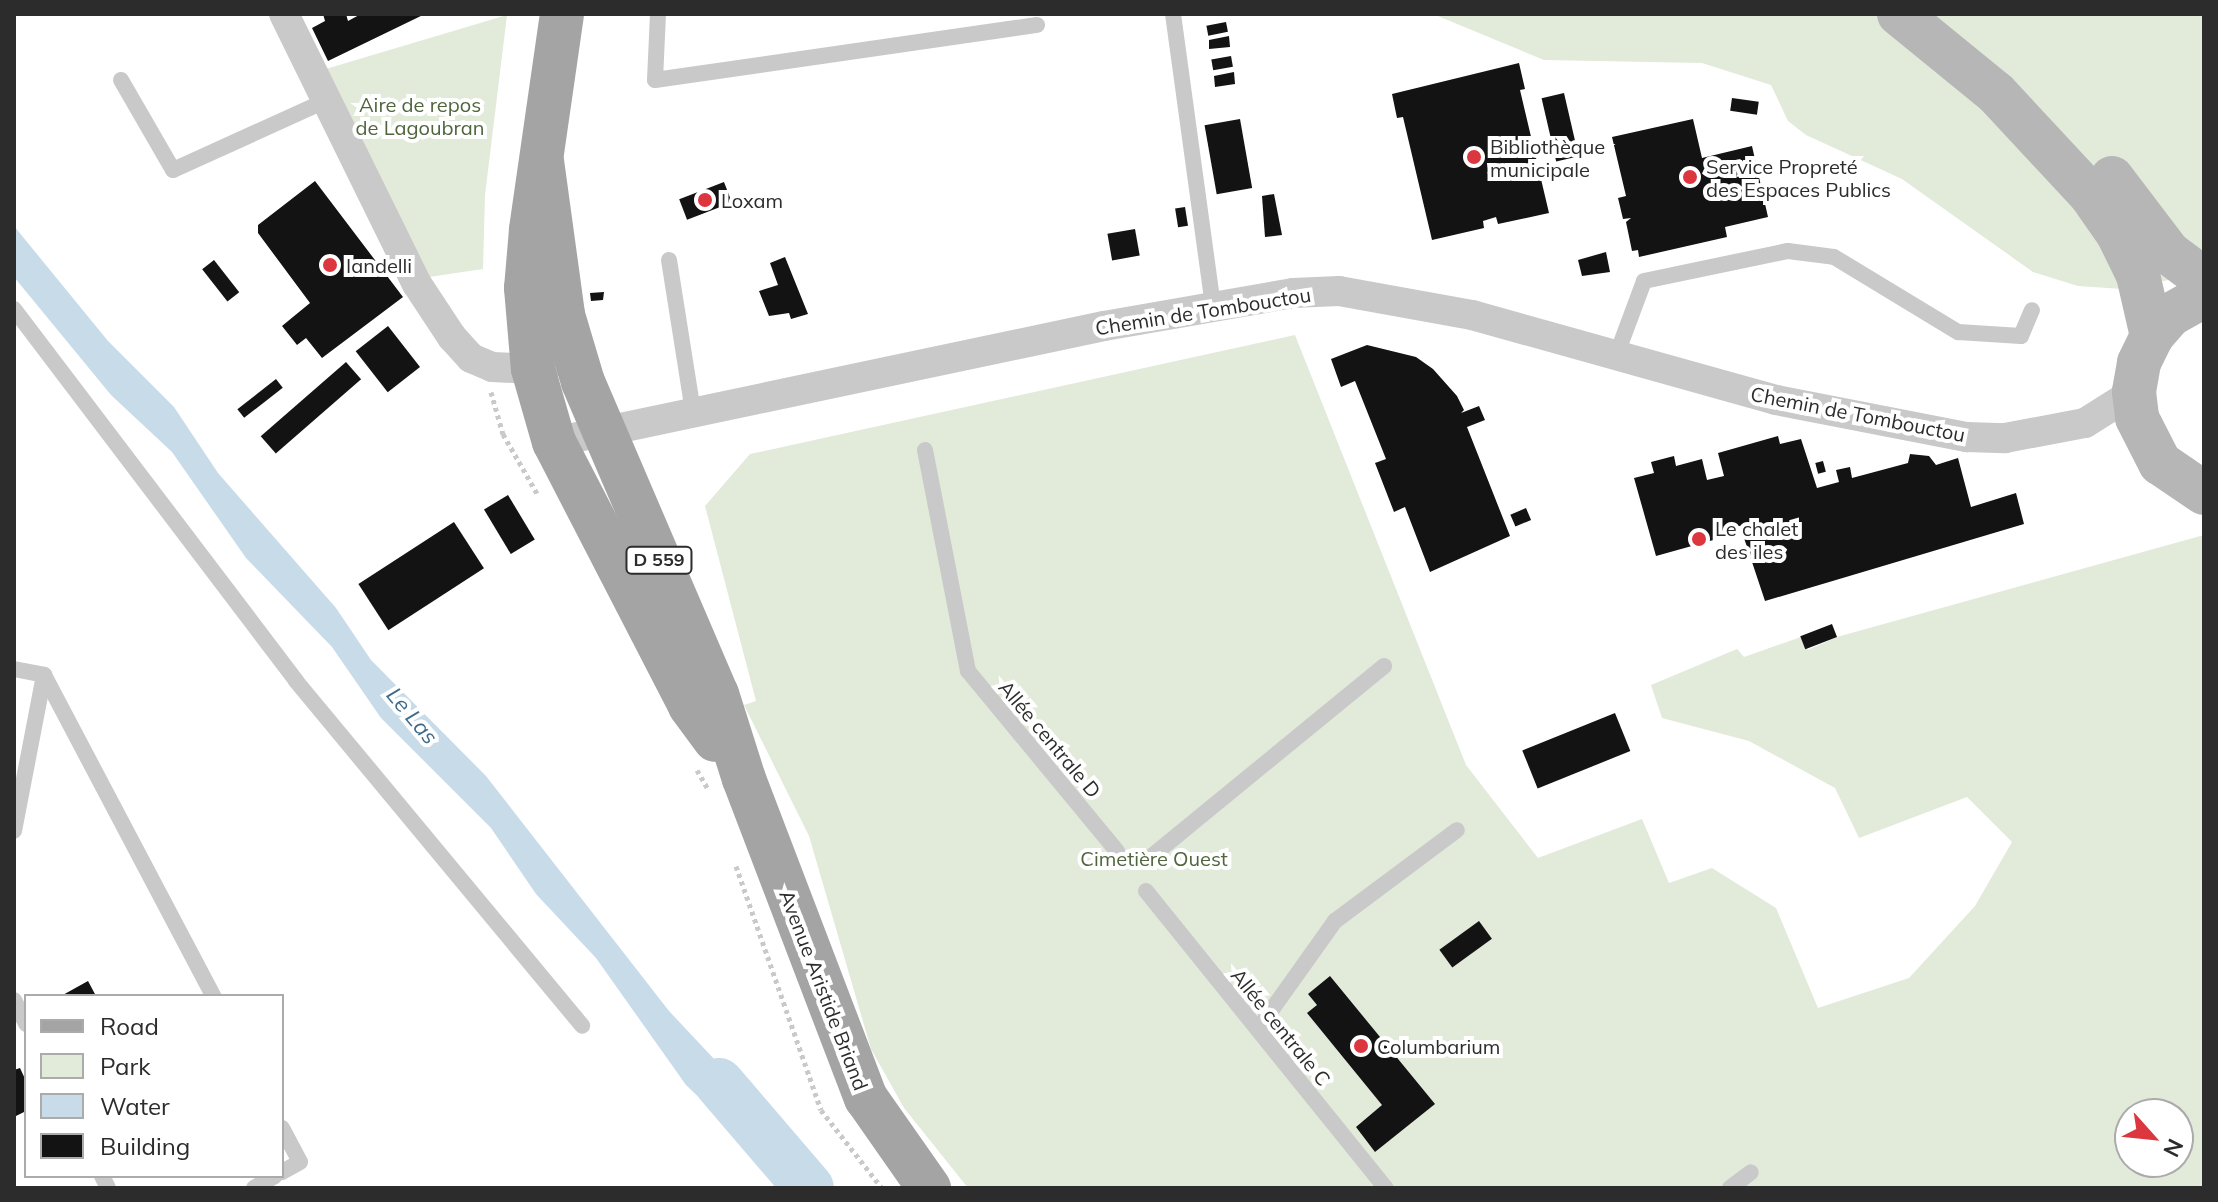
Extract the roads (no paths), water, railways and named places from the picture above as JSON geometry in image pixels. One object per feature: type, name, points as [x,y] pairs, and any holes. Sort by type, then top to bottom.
[{"type":"main road","name":"D 559","points":[[533,369],[526,288],[549,77],[562,14]]},
{"type":"main road","points":[[1899,14],[1996,93],[2090,194],[2118,234],[2138,275],[2152,336]]},
{"type":"main road","points":[[1948,14],[2085,141],[2169,253],[2204,279]]},
{"type":"main road","name":"D 559","points":[[542,161],[570,342]]},
{"type":"main road","points":[[2204,296],[2171,314],[2152,336],[2139,363],[2134,392],[2146,443],[2178,479],[2204,493]]},
{"type":"main road","name":"Avenue Aristide Briand","points":[[570,342],[603,430],[717,694],[744,779],[866,1098],[929,1188]]},
{"type":"main road","name":"Avenue Aristide Briand","points":[[533,369],[554,442],[690,706],[744,779]]},
{"type":"street","points":[[284,14],[417,284],[452,337],[471,358],[492,367],[533,369],[548,364],[570,342]]},
{"type":"street","name":"Chemin de Tombouctou","points":[[554,442],[1213,307],[1339,291],[1472,315],[1615,359],[1776,400],[1967,437],[2005,438],[2085,423],[2134,392]]},
{"type":"street","name":"Chemin de Tombouctou","points":[[2085,423],[2146,443]]},
{"type":"lane","points":[[658,14],[655,80],[1037,25]]},
{"type":"lane","points":[[1173,14],[1213,307]]},
{"type":"lane","points":[[121,80],[173,170],[325,101]]},
{"type":"lane","points":[[1615,359],[1644,281],[1788,251],[1834,257],[1958,332],[2021,336],[2032,310]]},
{"type":"lane","points":[[669,260],[693,412]]},
{"type":"lane","points":[[14,309],[296,681],[582,1026]]},
{"type":"lane","name":"Allée centrale D","points":[[925,450],[968,671],[1117,851]]},
{"type":"lane","points":[[1152,856],[1384,666]]},
{"type":"lane","points":[[14,669],[44,675]]},
{"type":"lane","points":[[14,831],[44,675]]},
{"type":"lane","points":[[44,675],[212,994]]},
{"type":"lane","points":[[1258,1029],[1335,921],[1457,830]]},
{"type":"lane","name":"Allée centrale C","points":[[1146,891],[1386,1188]]},
{"type":"lane","points":[[14,1000],[24,1020]]},
{"type":"lane","points":[[284,1132],[300,1162],[284,1171]]},
{"type":"lane","points":[[1730,1188],[1751,1172]]},
{"type":"lane","points":[[254,1188],[272,1178]]},
{"type":"water","points":[[14,226],[108,341],[174,407],[218,473],[336,608],[371,660],[486,776],[669,1011],[775,1124],[751,1147],[686,1085],[596,958],[536,894],[491,828],[381,718],[332,647],[246,558],[172,452],[111,395],[14,277]]},
{"type":"water","points":[[795,1143],[833,1188],[797,1188],[774,1162]]},
{"type":"waterway","name":"Le Las","points":[[719,1083],[809,1188]]},
{"type":"place","name":"Bibliothèque municipale","points":[[1474,157]]},
{"type":"place","name":"Service Propreté des Espaces Publics","points":[[1690,177]]},
{"type":"place","name":"Loxam","points":[[705,200]]},
{"type":"place","name":"Iandelli","points":[[330,265]]},
{"type":"place","name":"Le chalet des iles","points":[[1699,539]]},
{"type":"place","name":"Columbarium","points":[[1361,1046]]},
{"type":"park label","name":"Aire de repos de Lagoubran","points":[[420,116]]},
{"type":"park label","name":"Cimetière Ouest","points":[[1154,858]]}]
